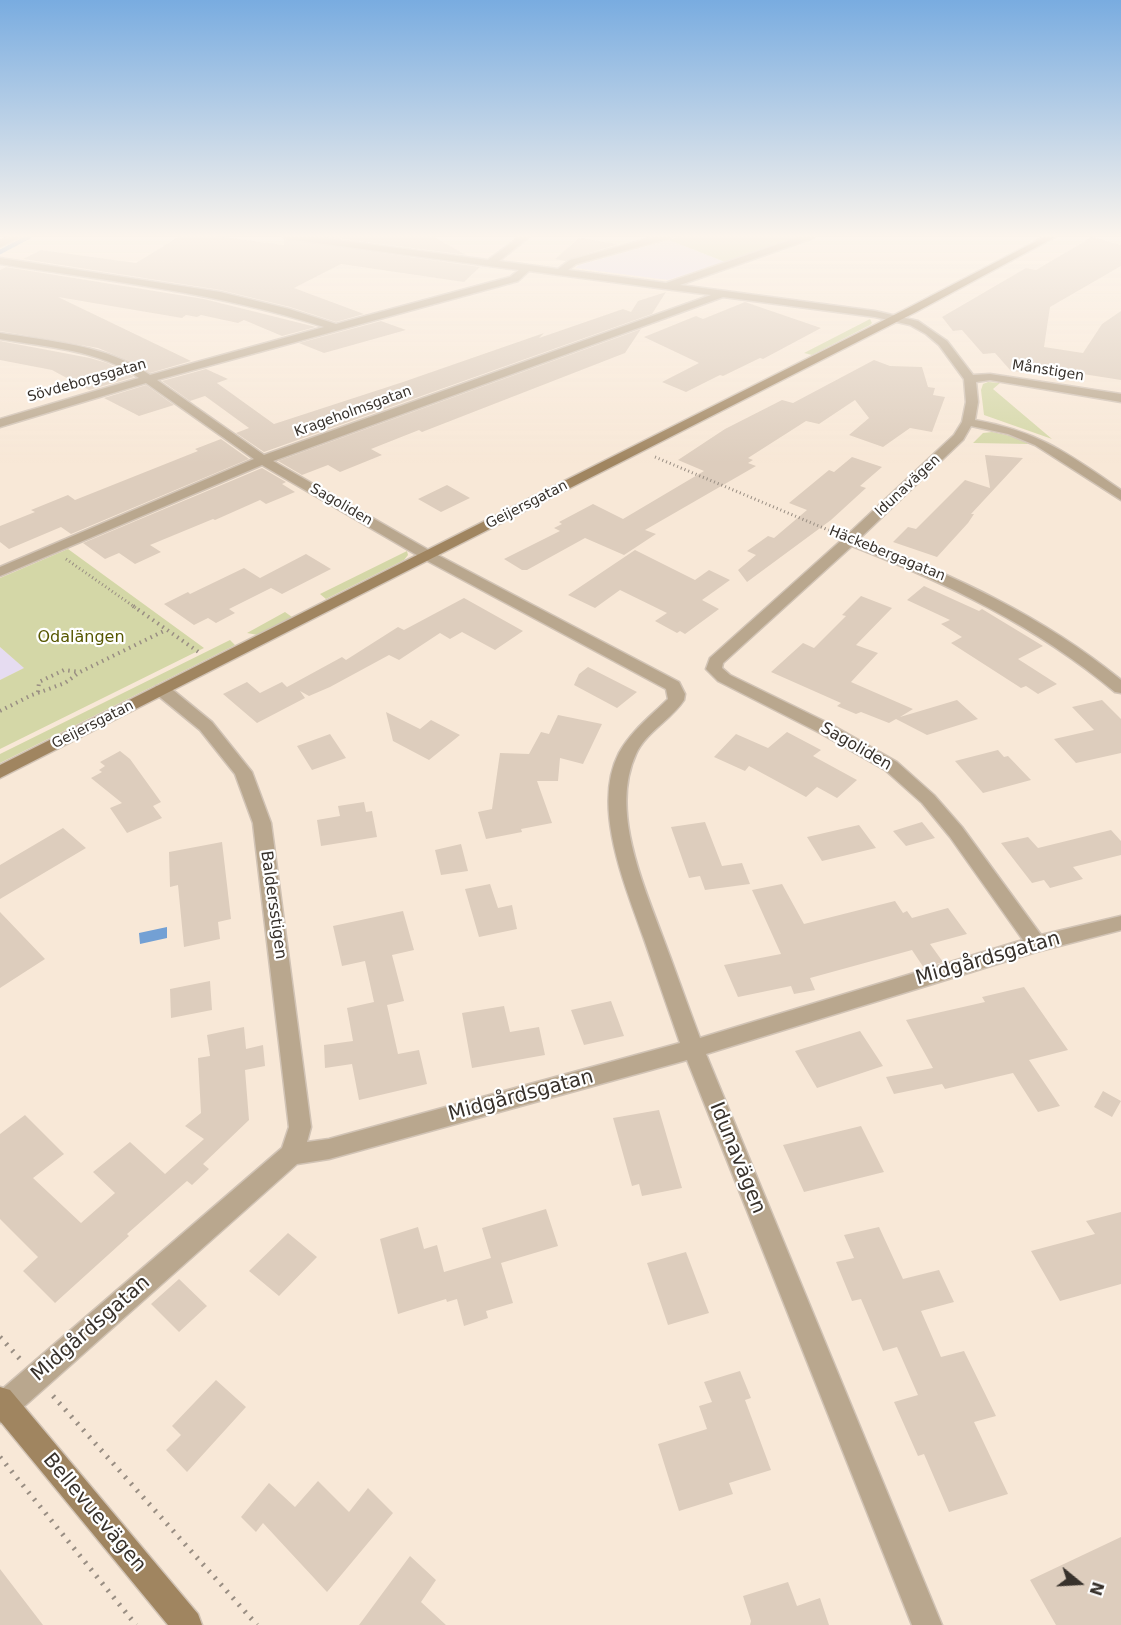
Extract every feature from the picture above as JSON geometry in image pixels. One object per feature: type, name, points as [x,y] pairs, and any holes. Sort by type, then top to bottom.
[{"type":"street","points":[[288,312],[334,327]]},
{"type":"street","name":"Sövdeborgsgatan","points":[[0,423],[42,408],[391,312]]},
{"type":"street","name":"Krageholmsgatan","points":[[0,572],[263,460],[676,312]]},
{"type":"street","points":[[858,312],[914,323],[943,343],[970,380],[972,402],[968,422],[1002,428],[1028,437],[1050,448],[1121,496]]},
{"type":"street","name":"Geijersgatan","points":[[0,772],[907,312]]},
{"type":"street","name":"Sagoliden","points":[[0,336],[59,346],[104,357],[150,378],[263,460],[427,555],[673,686],[677,694]]},
{"type":"street","name":"Månstigen","points":[[970,380],[990,377],[1121,398]]},
{"type":"street","name":"Idunavägen","points":[[714,669],[716,661],[939,457],[959,437],[968,422]]},
{"type":"street","name":"Häckebergagatan","points":[[850,540],[982,595],[1097,666],[1121,688]]},
{"type":"street","name":"Sagoliden","points":[[714,669],[724,678],[826,729],[891,766],[928,799],[956,832],[1036,944]]},
{"type":"street","name":"Baldersstigen","points":[[162,690],[206,726],[243,772],[262,823],[300,1127],[291,1154]]},
{"type":"street","name":"Idunavägen","points":[[677,694],[676,700],[633,744],[625,764],[618,807],[625,859],[693,1049],[927,1625]]},
{"type":"street","name":"Midgårdsgatan","points":[[1,1405],[291,1154],[329,1149],[693,1049],[1036,944],[1121,923]]},
{"type":"street","name":"Bellevuevägen","points":[[1,1405],[187,1625]]},
{"type":"path","name":"Häckebergagatan","points":[[637,449],[850,540]]},
{"type":"path","points":[[52,550],[200,654]]},
{"type":"path","points":[[0,711],[38,693],[64,684],[80,672],[166,630]]},
{"type":"path","points":[[38,693],[39,682],[63,670],[80,672]]},
{"type":"path","points":[[0,1337],[258,1625]]},
{"type":"path","points":[[0,1457],[136,1625]]},
{"type":"shaded area","points":[[0,647],[25,668],[0,680]]},
{"type":"green space","points":[[870,319],[872,323],[870,325],[812,355],[804,353]]},
{"type":"green space","points":[[1000,383],[993,389],[1052,439],[984,415],[981,390],[983,384]]},
{"type":"green space","points":[[992,432],[1011,436],[1029,444],[973,443],[983,433]]},
{"type":"green space","name":"Odalängen","points":[[68,549],[204,648],[0,749],[0,680],[24,668],[0,647],[0,578]]},
{"type":"green space","points":[[407,551],[408,555],[404,560],[326,599],[320,594]]},
{"type":"green space","points":[[285,612],[292,617],[258,635],[247,633]]},
{"type":"green space","points":[[230,640],[235,645],[0,763],[0,754]]},
{"type":"water","points":[[167,927],[167,938],[140,944],[139,933]]},
{"type":"building","points":[[0,312],[89,312],[191,361],[150,373],[134,363],[98,348],[0,331]]},
{"type":"building","points":[[146,312],[255,312],[316,327],[282,336],[244,320],[238,323],[201,315],[197,317],[186,315],[182,318]]},
{"type":"building","points":[[305,312],[358,312],[364,314],[336,322]]},
{"type":"building","points":[[615,312],[653,312],[264,452],[236,433],[249,428],[205,396],[190,401],[162,381],[206,369],[228,379],[217,383],[274,424],[544,333],[539,338]]},
{"type":"building","points":[[721,312],[774,312],[821,328],[763,359],[760,358],[723,376],[720,375],[686,392],[662,382],[699,363],[644,337],[696,316],[703,319]]},
{"type":"building","points":[[951,312],[1049,312],[1044,347],[1083,353],[1102,324],[1121,312],[1121,380],[1045,368],[1044,374],[1011,371],[995,353],[983,354],[962,330],[953,331],[942,317]]},
{"type":"building","points":[[381,321],[406,330],[324,353],[299,343]]},
{"type":"building","points":[[641,329],[625,353],[422,432],[419,430],[371,449],[382,455],[340,472],[328,465],[302,475],[278,461]]},
{"type":"building","points":[[0,341],[90,358],[107,363],[134,377],[89,390],[52,370],[0,360]]},
{"type":"building","points":[[874,360],[890,366],[922,367],[928,387],[935,388],[933,395],[945,397],[932,432],[910,428],[883,447],[849,435],[869,418],[855,400],[819,424],[806,421],[748,458],[753,460],[748,463],[756,466],[645,530],[656,534],[624,555],[585,538],[527,570],[522,570],[504,559],[560,531],[554,528],[562,524],[559,522],[593,504],[623,519],[704,471],[678,460],[725,429],[782,400],[793,403]]},
{"type":"building","points":[[146,385],[174,405],[139,416],[104,398]]},
{"type":"building","points":[[221,439],[249,459],[71,534],[61,527],[9,549],[0,542],[0,526],[35,512],[31,510],[68,495],[75,500],[198,451],[195,449]]},
{"type":"building","points":[[985,455],[1023,458],[971,514],[974,514],[968,523],[937,557],[893,542],[908,527],[916,529],[965,480],[990,488]]},
{"type":"building","points":[[852,457],[882,467],[860,486],[866,488],[831,520],[747,582],[738,570],[756,555],[747,551],[768,536],[774,538],[807,510],[789,503],[829,470],[834,472]]},
{"type":"building","points":[[262,468],[286,482],[282,484],[295,492],[266,504],[260,500],[150,545],[161,552],[135,564],[119,553],[105,559],[83,543]]},
{"type":"building","points":[[447,485],[470,498],[441,512],[418,499]]},
{"type":"building","points":[[635,550],[695,580],[709,570],[730,580],[702,600],[719,609],[685,634],[680,631],[677,633],[655,621],[667,613],[620,590],[595,608],[568,595]]},
{"type":"building","points":[[306,554],[331,569],[282,594],[271,588],[229,609],[235,613],[216,623],[208,618],[194,625],[164,604],[244,568],[260,578]]},
{"type":"building","points":[[924,586],[979,611],[982,609],[1043,646],[1018,659],[1057,684],[1038,694],[1026,686],[1021,688],[951,643],[962,637],[941,624],[950,620],[907,600]]},
{"type":"building","points":[[861,596],[892,608],[856,645],[878,653],[851,682],[913,709],[900,717],[957,700],[978,719],[927,735],[896,719],[889,723],[861,712],[856,714],[837,706],[841,703],[771,672],[803,643],[814,648],[846,616],[842,615]]},
{"type":"building","points":[[464,598],[523,631],[495,650],[462,632],[450,639],[440,633],[399,660],[389,655],[309,696],[300,691],[305,698],[257,723],[223,694],[247,682],[260,693],[282,682],[287,687],[342,657],[346,660],[398,627],[404,630]]},
{"type":"building","points":[[588,667],[637,692],[617,708],[574,685],[579,674]]},
{"type":"building","points":[[1102,700],[1121,719],[1121,753],[1076,763],[1054,739],[1094,730],[1072,707]]},
{"type":"building","points":[[386,712],[420,729],[431,720],[460,735],[429,760],[393,741]]},
{"type":"building","points":[[558,715],[602,724],[583,764],[560,758],[558,781],[537,781],[552,823],[486,839],[478,812],[492,809],[500,753],[529,754],[541,732],[549,734]]},
{"type":"building","points":[[787,732],[821,750],[813,756],[857,780],[837,798],[817,787],[806,797],[749,766],[745,771],[714,757],[736,734],[768,748]]},
{"type":"building","points":[[330,734],[346,758],[312,770],[297,746]]},
{"type":"building","points":[[998,750],[1004,757],[1008,756],[1031,780],[983,793],[955,761]]},
{"type":"building","points":[[120,751],[130,759],[161,802],[153,806],[162,818],[127,833],[110,808],[122,803],[91,778],[102,772],[99,770],[105,766],[100,762]]},
{"type":"building","points":[[364,802],[366,812],[372,811],[377,837],[321,846],[317,820],[340,816],[338,806]]},
{"type":"building","points":[[705,822],[722,866],[742,863],[750,884],[705,890],[700,876],[689,878],[671,827]]},
{"type":"building","points":[[922,822],[935,838],[906,846],[893,831]]},
{"type":"building","points":[[859,825],[876,848],[822,861],[807,837]]},
{"type":"building","points":[[63,828],[86,848],[0,899],[0,865]]},
{"type":"building","points":[[1111,830],[1121,841],[1121,855],[1073,867],[1083,879],[1050,888],[1044,880],[1032,883],[1001,843],[1028,837],[1038,848]]},
{"type":"building","points":[[222,842],[231,919],[218,922],[220,939],[184,947],[178,885],[170,887],[169,852]]},
{"type":"building","points":[[461,844],[468,871],[441,875],[435,850]]},
{"type":"building","points":[[490,884],[498,908],[512,905],[517,929],[479,937],[465,889]]},
{"type":"building","points":[[782,884],[804,924],[895,901],[903,913],[907,911],[912,918],[948,908],[967,934],[930,944],[943,962],[924,968],[912,950],[810,978],[815,990],[794,994],[791,986],[738,997],[724,965],[781,954],[752,890]]},
{"type":"building","points":[[403,911],[414,950],[392,955],[404,1001],[387,1005],[398,1054],[419,1050],[427,1084],[359,1100],[352,1064],[325,1068],[324,1045],[353,1041],[347,1008],[374,1002],[365,961],[342,966],[333,926]]},
{"type":"building","points":[[0,912],[45,959],[0,988]]},
{"type":"building","points":[[210,981],[212,1010],[171,1018],[170,989]]},
{"type":"building","points":[[1024,987],[1068,1050],[1029,1060],[1060,1106],[1038,1112],[1013,1073],[945,1089],[942,1084],[894,1094],[886,1077],[933,1068],[906,1020],[985,1002],[982,997]]},
{"type":"building","points":[[611,1001],[624,1036],[584,1045],[571,1010]]},
{"type":"building","points":[[504,1006],[510,1032],[539,1027],[545,1055],[472,1068],[462,1013]]},
{"type":"building","points":[[244,1027],[246,1049],[263,1045],[265,1066],[245,1070],[249,1120],[203,1164],[209,1169],[192,1185],[187,1181],[127,1234],[129,1236],[55,1303],[23,1271],[38,1257],[0,1219],[0,1134],[25,1115],[64,1154],[33,1178],[81,1223],[115,1193],[93,1172],[130,1142],[165,1174],[204,1139],[185,1126],[201,1113],[198,1058],[210,1056],[207,1035]]},
{"type":"building","points":[[860,1031],[883,1066],[817,1088],[795,1051]]},
{"type":"building","points":[[1103,1091],[1121,1101],[1112,1117],[1094,1107]]},
{"type":"building","points":[[659,1110],[682,1188],[642,1196],[639,1184],[632,1186],[613,1118]]},
{"type":"building","points":[[861,1126],[884,1172],[804,1192],[783,1145]]},
{"type":"building","points":[[546,1209],[558,1246],[501,1263],[513,1303],[486,1311],[488,1318],[464,1326],[457,1299],[447,1302],[446,1299],[398,1314],[380,1239],[418,1227],[424,1249],[437,1245],[444,1272],[491,1258],[482,1228]]},
{"type":"building","points":[[1121,1212],[1121,1284],[1060,1301],[1031,1251],[1095,1234],[1086,1221]]},
{"type":"building","points":[[879,1227],[903,1279],[939,1270],[954,1302],[921,1311],[941,1357],[964,1351],[996,1416],[974,1422],[1008,1494],[949,1512],[924,1454],[918,1456],[894,1402],[918,1395],[897,1347],[883,1351],[861,1299],[852,1301],[836,1262],[854,1258],[844,1235]]},
{"type":"building","points":[[288,1233],[317,1257],[279,1296],[249,1271]]},
{"type":"building","points":[[686,1252],[709,1313],[668,1325],[647,1263]]},
{"type":"building","points":[[179,1279],[207,1306],[179,1332],[151,1304]]},
{"type":"building","points":[[740,1371],[751,1398],[745,1400],[771,1470],[729,1483],[733,1494],[679,1511],[658,1444],[707,1429],[699,1406],[712,1402],[704,1382]]},
{"type":"building","points":[[216,1380],[246,1407],[187,1472],[166,1450],[181,1435],[172,1426]]},
{"type":"building","points":[[318,1481],[349,1512],[368,1488],[393,1513],[327,1592],[263,1523],[256,1532],[241,1517],[269,1483],[295,1507]]},
{"type":"building","points":[[1121,1537],[1121,1625],[1056,1625],[1030,1580]]},
{"type":"building","points":[[410,1556],[436,1580],[421,1602],[446,1625],[359,1625]]},
{"type":"building","points":[[0,1569],[43,1625],[0,1625]]},
{"type":"building","points":[[788,1582],[797,1606],[820,1598],[829,1625],[750,1625],[751,1621],[743,1596]]}]
